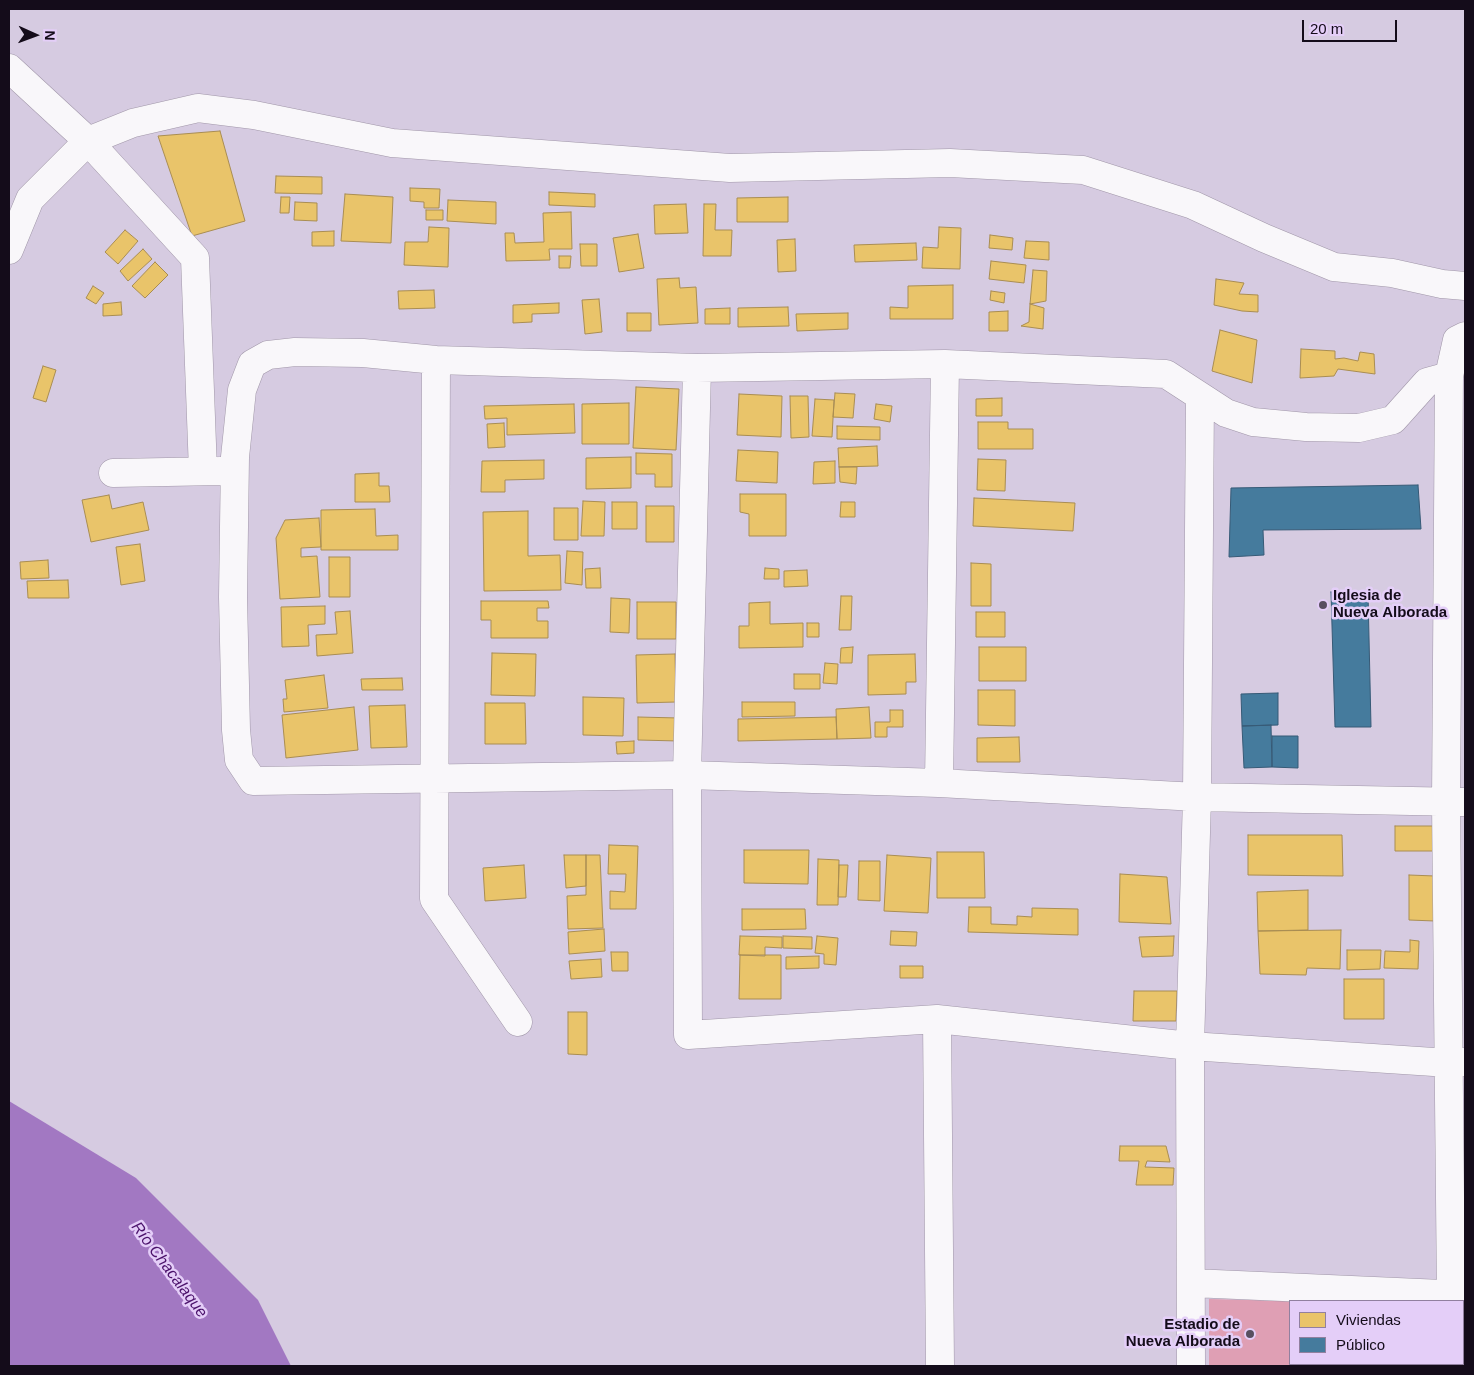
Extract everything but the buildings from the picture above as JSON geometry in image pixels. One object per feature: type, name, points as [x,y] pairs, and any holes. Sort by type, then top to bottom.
[{"type":"street","points":[[9,68],[88,141],[195,258],[203,471]]},
{"type":"street","points":[[9,250],[30,199],[88,141],[133,123],[198,108],[254,115],[392,143],[730,168],[950,163],[1083,170],[1193,205],[1264,238],[1334,267],[1392,273],[1442,284],[1465,286]]},
{"type":"street","points":[[1192,1282],[1458,1296],[1456,802],[1449,376],[1457,340],[1465,336]]},
{"type":"street","points":[[1449,376],[1427,382],[1393,420],[1359,428],[1306,427],[1253,422],[1226,413],[1166,374],[945,364],[697,368],[436,360],[363,353],[295,352],[268,355],[252,364],[242,390],[235,470],[233,597],[236,730],[239,760],[253,781],[687,775],[939,783],[1197,797],[1456,802]]},
{"type":"street","points":[[436,360],[434,899],[518,1022]]},
{"type":"street","points":[[939,783],[945,364]]},
{"type":"street","points":[[697,368],[687,775],[688,1035],[937,1019],[1190,1046],[1457,1063]]},
{"type":"street","points":[[1191,1366],[1190,1046],[1197,797],[1200,397]]},
{"type":"street","points":[[112,473],[235,470]]},
{"type":"street","points":[[937,1019],[940,1366]]},
{"type":"shaded area","name":"Estadio de Nueva Alborada","points":[[1209,1299],[1289,1301],[1289,1365],[1464,1365],[1465,1305],[1465,1366],[1209,1366]]},
{"type":"water","name":"Río Chacalaque","points":[[9,1101],[136,1178],[258,1300],[291,1366],[9,1366]]},
{"type":"place","name":"Iglesia de Nueva Alborada","points":[[1323,605]]},
{"type":"place","name":"Estadio de Nueva Alborada","points":[[1250,1334]]}]
